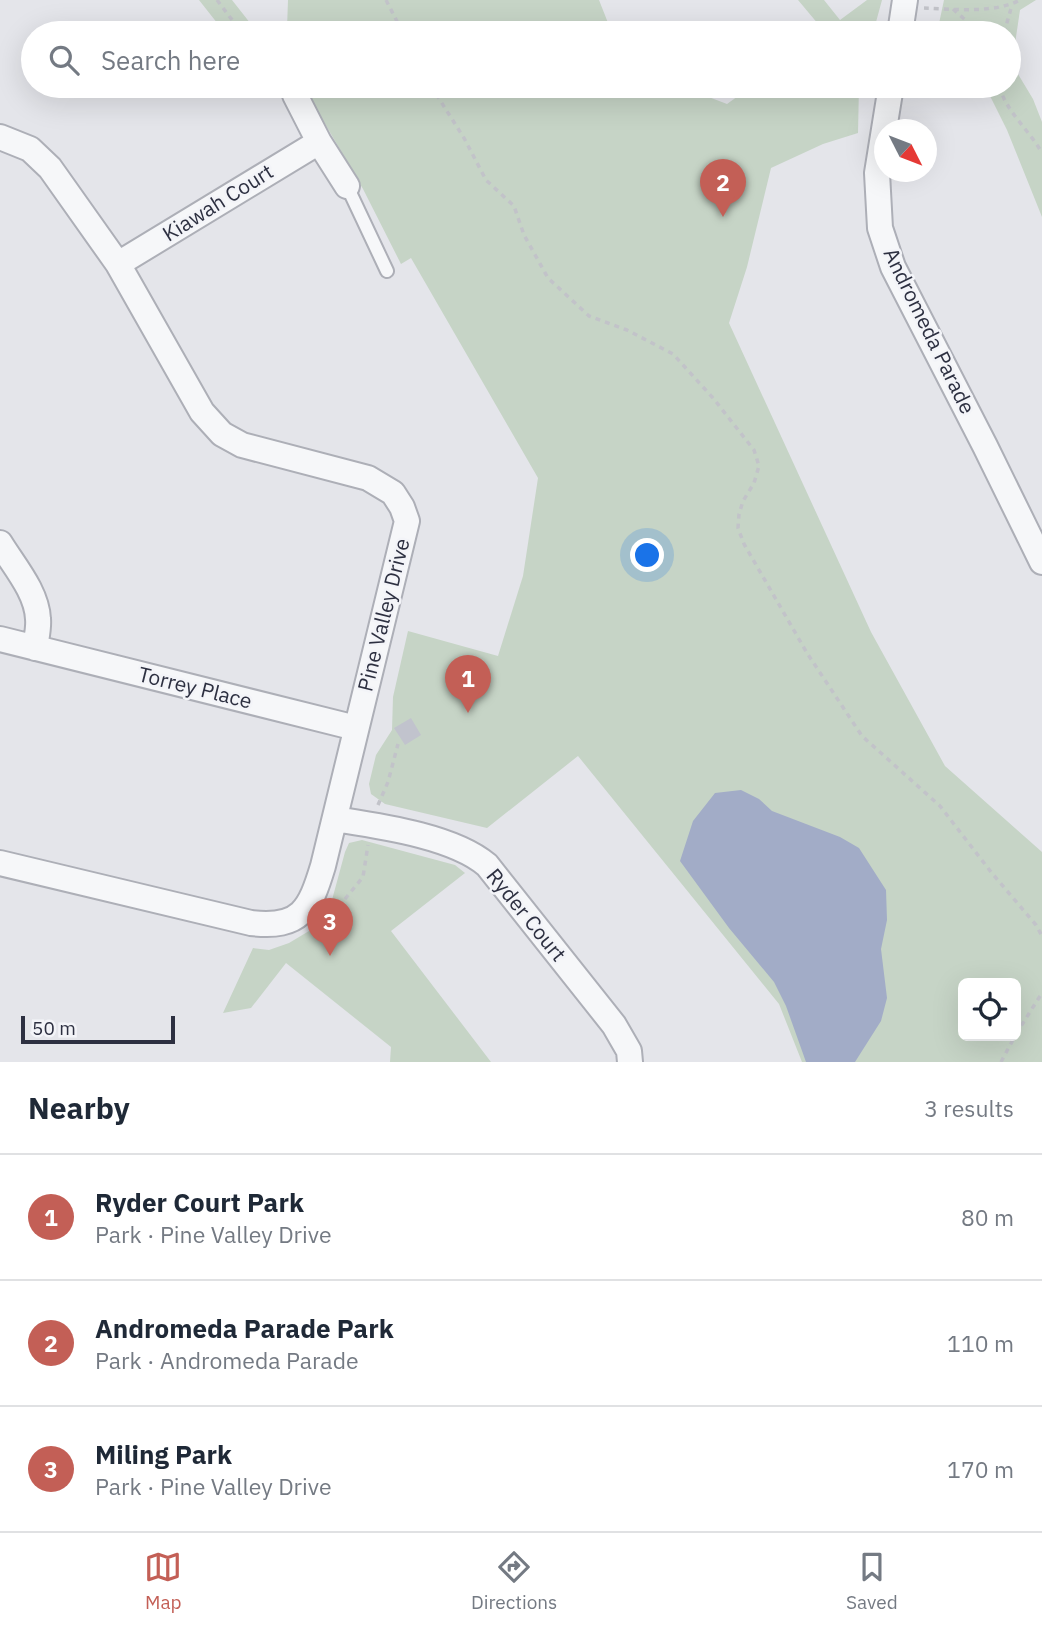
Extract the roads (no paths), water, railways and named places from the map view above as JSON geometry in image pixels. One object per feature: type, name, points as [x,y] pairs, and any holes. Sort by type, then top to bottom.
[{"type":"street","points":[[297,98],[319,142],[347,186]]},
{"type":"street","name":"Andromeda Parade","points":[[889,98],[877,173],[880,228],[905,292],[1042,562]]},
{"type":"street","name":"Pine Valley Drive","points":[[0,137],[30,149],[50,169],[118,264],[202,412],[222,434],[242,445],[368,478],[393,493],[407,521],[335,819],[314,897],[302,913],[277,924],[251,923],[6,867]]},
{"type":"street","name":"Kiawah Court","points":[[118,264],[319,142]]},
{"type":"street","points":[[0,543],[37,608],[39,622],[35,648]]},
{"type":"street","name":"Torrey Place","points":[[0,639],[356,728]]},
{"type":"street","name":"Ryder Court","points":[[335,819],[460,848],[487,865],[614,1026],[629,1051],[630,1062]]},
{"type":"lane","points":[[347,186],[387,271]]},
{"type":"water","points":[[741,790],[759,799],[772,811],[840,837],[859,848],[886,890],[887,920],[881,949],[887,998],[881,1021],[855,1062],[806,1062],[786,1006],[774,982],[729,928],[680,861],[693,821],[715,793]]},
{"type":"place","name":"Andromeda Parade Park","points":[[723,217]]},
{"type":"place","name":"Ryder Court Park","points":[[468,713]]},
{"type":"place","name":"Miling Park","points":[[330,956]]}]
